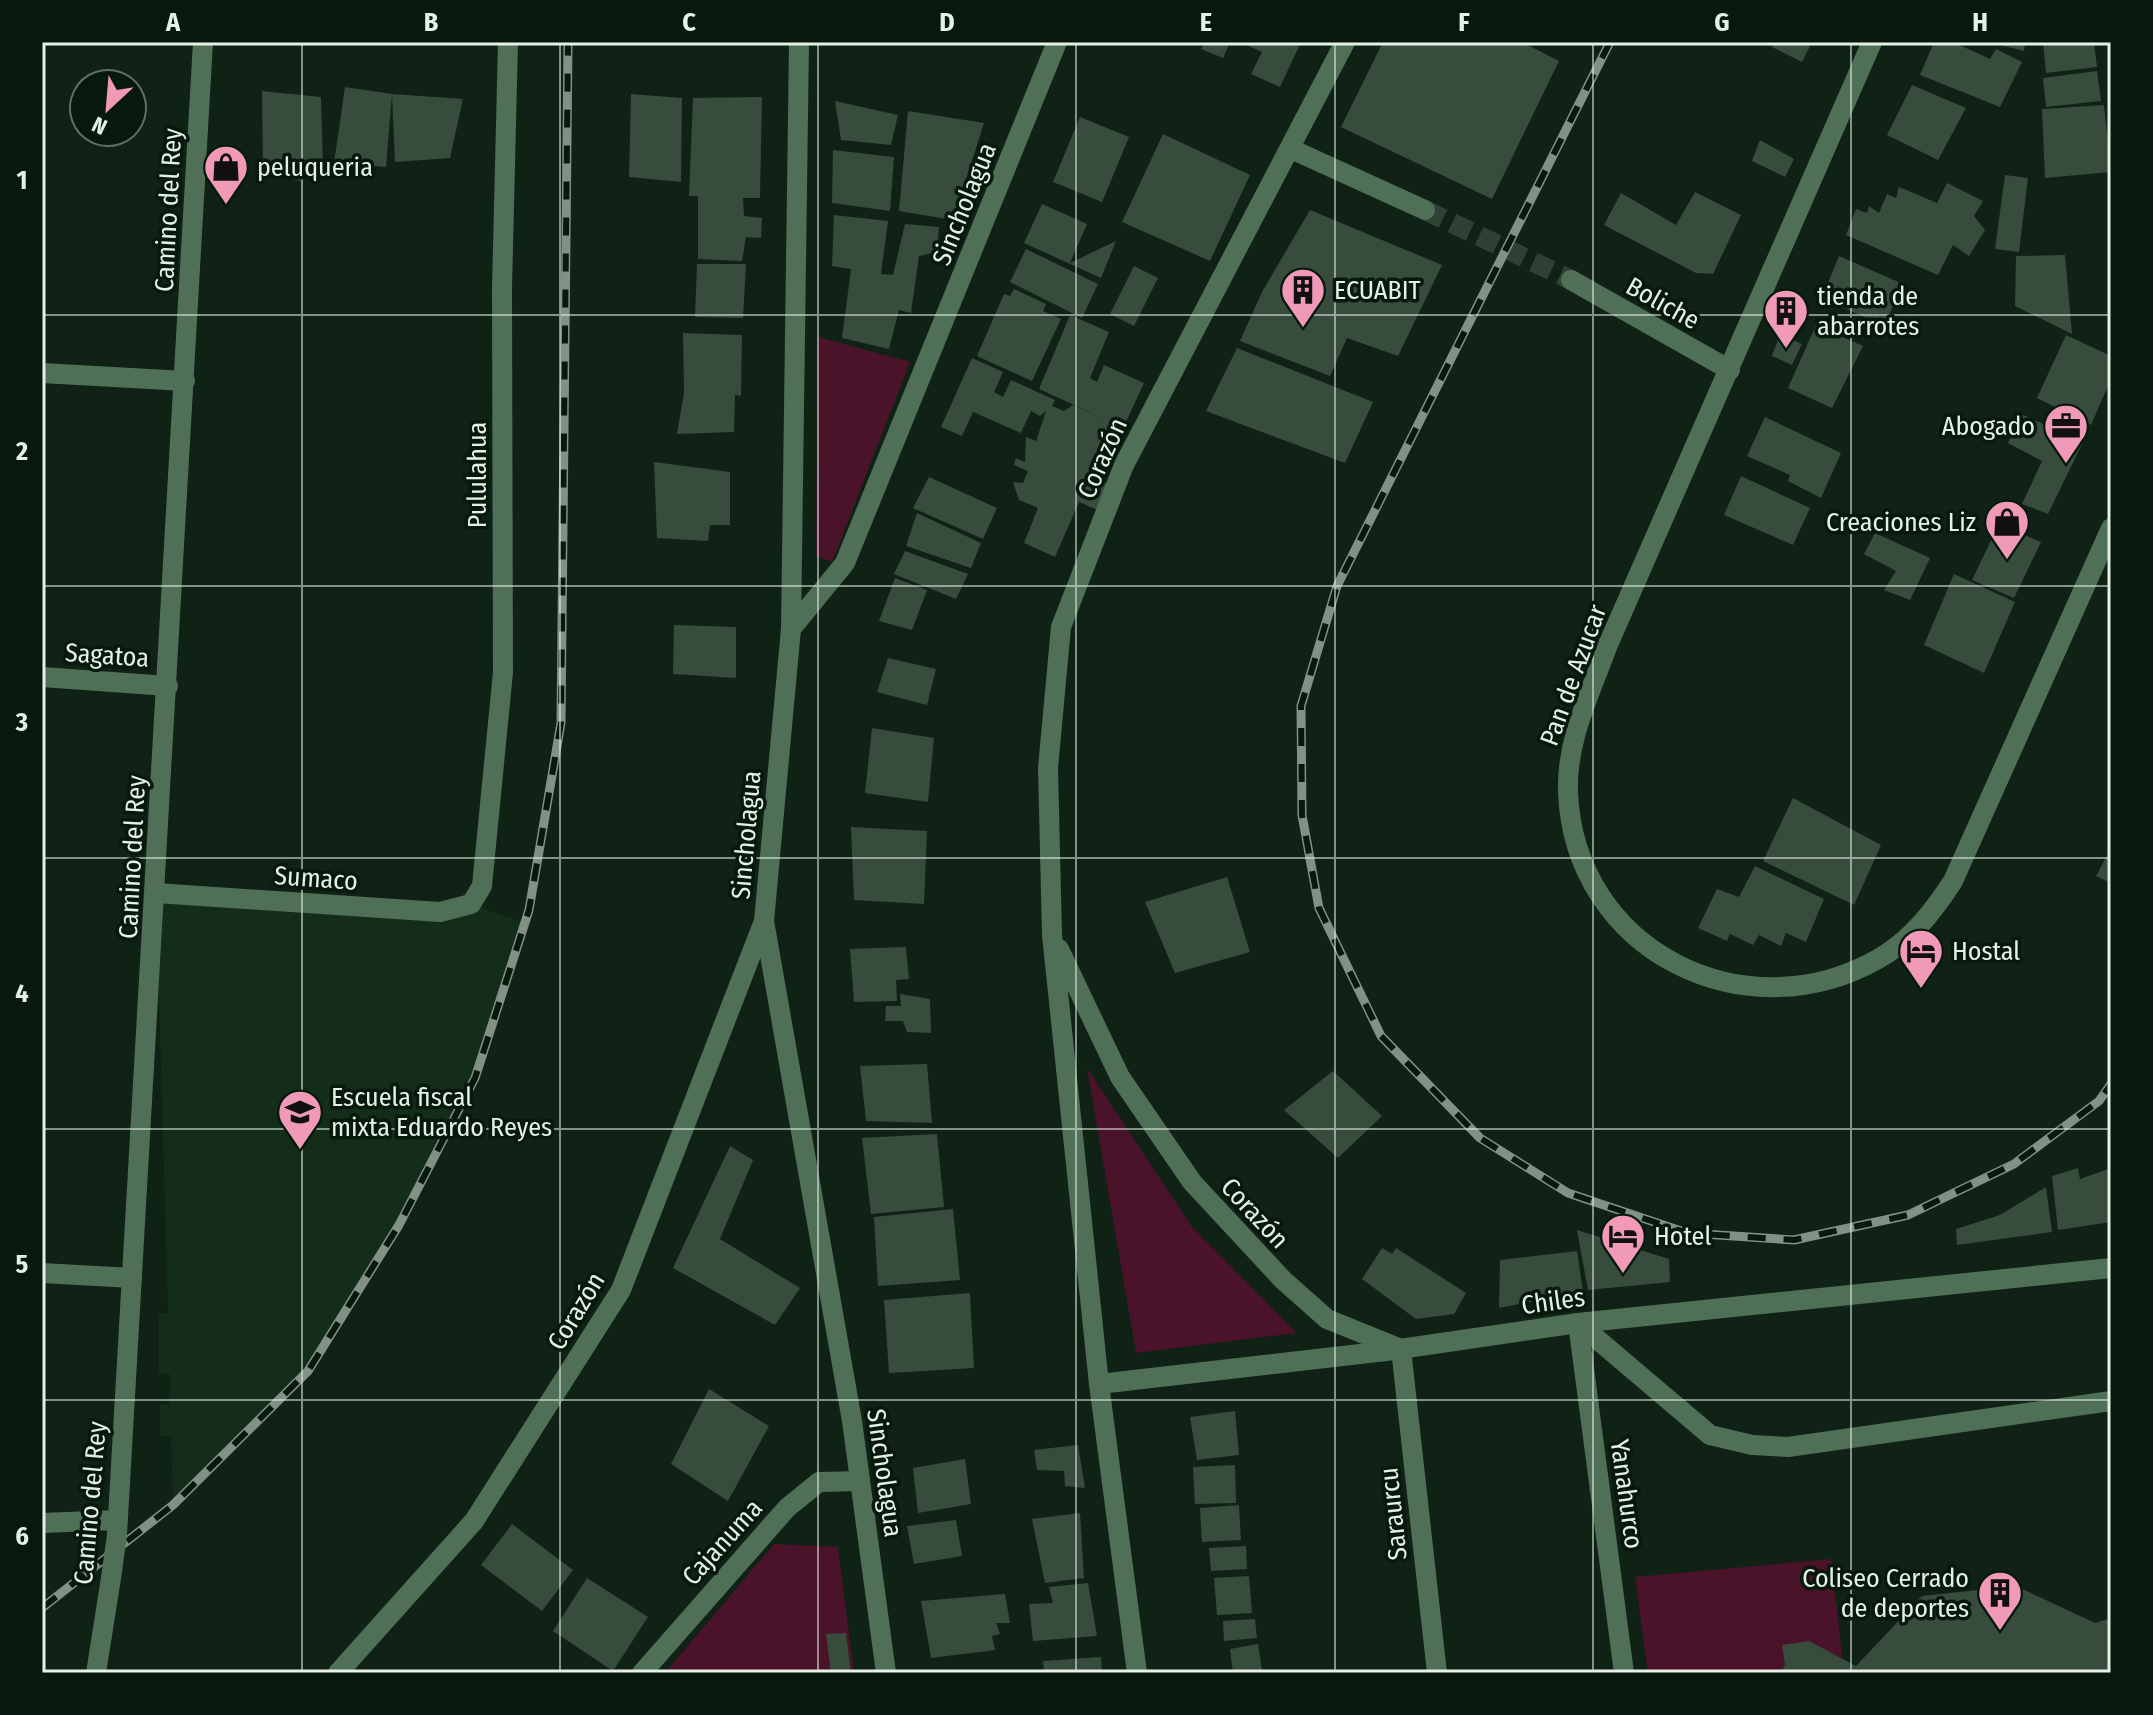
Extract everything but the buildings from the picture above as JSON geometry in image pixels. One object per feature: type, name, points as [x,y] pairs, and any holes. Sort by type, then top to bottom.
[{"type":"street","name":"Camino del Rey","points":[[96,1673],[117,1527],[203,42]]},
{"type":"street","name":"Pululahua","points":[[471,904],[482,886],[503,672],[502,288],[508,42]]},
{"type":"street","points":[[791,629],[799,42]]},
{"type":"street","name":"Corazón","points":[[1137,1673],[1099,1384],[1052,935],[1048,768],[1061,627],[1124,465],[1345,42]]},
{"type":"street","name":"Pan de Azucar","points":[[1872,42],[1607,647],[1571,743],[1568,768],[1570,818],[1577,845],[1601,897],[1639,940],[1692,972],[1746,987],[1802,987],[1829,981],[1881,958],[1922,924],[1953,881],[2111,528]]},
{"type":"street","name":"Sincholagua","points":[[886,1673],[860,1481],[764,921],[791,629],[845,563],[1054,45]]},
{"type":"street","points":[[1291,149],[1425,210]]},
{"type":"street","name":"Boliche","points":[[1571,280],[1730,370]]},
{"type":"street","points":[[42,373],[185,381]]},
{"type":"street","name":"Sagatoa","points":[[42,677],[168,686]]},
{"type":"street","name":"Sumaco","points":[[156,893],[440,912],[471,904]]},
{"type":"street","name":"Corazón","points":[[338,1673],[474,1521],[621,1290],[764,921]]},
{"type":"street","name":"Corazón","points":[[1052,935],[1120,1077],[1192,1182],[1283,1280],[1327,1319],[1401,1349]]},
{"type":"street","name":"Chiles","points":[[1099,1384],[1401,1349],[1578,1323],[2111,1268]]},
{"type":"street","points":[[42,1273],[132,1278]]},
{"type":"street","points":[[1578,1323],[1710,1435],[1752,1445],[1788,1447],[2111,1401]]},
{"type":"street","name":"Yanahurco","points":[[1578,1323],[1624,1673]]},
{"type":"street","name":"Saraurcu","points":[[1401,1349],[1437,1673]]},
{"type":"street","name":"Cajanuma","points":[[642,1673],[787,1508],[819,1482],[860,1481]]},
{"type":"street","points":[[42,1523],[117,1527]]},
{"type":"shaded area","points":[[818,337],[910,362],[832,562],[816,556]]},
{"type":"shaded area","name":"Escuela fiscal mixta Eduardo Reyes","points":[[156,893],[471,904],[525,923],[475,1078],[399,1225],[308,1371],[173,1505],[171,1437],[160,1436],[160,1405],[170,1405],[170,1374],[159,1373],[159,1313],[168,1313]]},
{"type":"shaded area","points":[[1087,1068],[1192,1227],[1297,1333],[1136,1353]]},
{"type":"shaded area","points":[[774,1544],[838,1547],[854,1673],[665,1673]]},
{"type":"shaded area","points":[[1831,1559],[1844,1673],[1648,1673],[1635,1577]]},
{"type":"tunnel","points":[[1425,210],[1571,280]]},
{"type":"railway","points":[[42,1608],[173,1505],[308,1371],[399,1225],[475,1078],[529,910],[561,723],[568,42]]},
{"type":"railway","points":[[1610,42],[1337,586],[1301,706],[1302,815],[1319,908],[1381,1036],[1480,1138],[1568,1193],[1687,1233],[1794,1240],[1908,1215],[2014,1164],[2099,1101],[2111,1084]]},
{"type":"place","name":"peluqueria","points":[[226,206]]},
{"type":"place","name":"ECUABIT","points":[[1303,329]]},
{"type":"place","name":"tienda de abarrotes","points":[[1786,350]]},
{"type":"place","name":"Abogado","points":[[2066,465]]},
{"type":"place","name":"Creaciones Liz","points":[[2007,561]]},
{"type":"place","name":"Hostal","points":[[1921,990]]},
{"type":"place","name":"Escuela fiscal mixta Eduardo Reyes","points":[[300,1151]]},
{"type":"place","name":"Hotel","points":[[1623,1275]]},
{"type":"place","name":"Coliseo Cerrado de deportes","points":[[2000,1632]]}]
